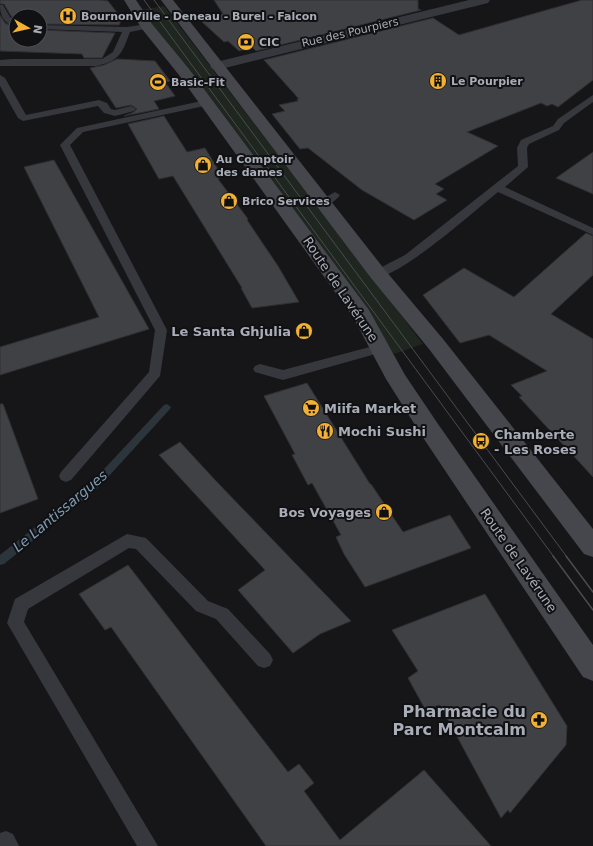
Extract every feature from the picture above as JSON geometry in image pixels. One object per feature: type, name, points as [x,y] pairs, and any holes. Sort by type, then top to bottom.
[{"type":"street","name":"Route de Lavérune","points":[[130,0],[147,26],[166,48],[362,315],[397,379],[430,430],[593,668]]},
{"type":"street","points":[[167,0],[217,66],[329,199],[378,274],[436,344],[593,546]]},
{"type":"street","name":"Rue des Pourpiers","points":[[217,66],[484,0]]},
{"type":"lane","points":[[0,7],[8,20]]},
{"type":"lane","points":[[48,27],[127,30],[147,26]]},
{"type":"lane","points":[[0,63],[96,64],[105,62],[118,55],[127,30]]},
{"type":"lane","points":[[0,78],[23,118],[99,103],[104,105],[107,111],[114,113],[203,99]]},
{"type":"lane","points":[[378,274],[409,258],[496,187],[523,167],[522,148],[525,142],[552,131],[562,121],[593,98]]},
{"type":"lane","points":[[66,476],[155,373],[161,330],[65,145],[80,130],[203,99]]},
{"type":"lane","points":[[496,187],[593,232]]},
{"type":"lane","points":[[260,368],[283,374],[381,348]]},
{"type":"lane","points":[[148,846],[15,623],[21,604],[127,541],[140,543],[202,606],[222,614],[264,660]]},
{"type":"shaded area","points":[[164,6],[423,344],[394,354],[217,107],[140,10]]},
{"type":"building","points":[[0,0],[100,0],[108,1],[122,19],[119,25],[48,24],[48,8],[8,8],[8,11],[4,4],[0,4]]},
{"type":"building","points":[[214,0],[418,0],[418,9],[421,10],[256,51],[252,47],[239,51],[228,41],[224,42],[200,20],[223,14]]},
{"type":"building","points":[[582,0],[593,0],[593,80],[558,107],[552,104],[547,106],[541,103],[467,132],[498,146],[435,184],[444,189],[436,194],[447,200],[414,220],[362,190],[308,148],[300,149],[272,114],[285,111],[279,105],[298,101],[297,99],[299,99],[264,60],[433,18],[459,35]]},
{"type":"building","points":[[0,15],[5,23],[8,24],[8,48],[48,48],[48,30],[115,33],[102,58],[84,58],[82,54],[0,51]]},
{"type":"building","points":[[117,59],[155,61],[170,81],[165,82],[175,96],[154,101],[159,109],[124,116],[134,112],[137,109],[131,105],[116,108],[90,68],[104,65]]},
{"type":"building","points":[[164,116],[187,152],[205,148],[219,171],[216,172],[220,178],[218,179],[248,219],[247,220],[278,266],[299,302],[252,308],[242,288],[173,176],[159,179],[128,124]]},
{"type":"building","points":[[593,152],[593,194],[556,178]]},
{"type":"building","points":[[54,160],[149,329],[0,375],[0,347],[99,317],[24,167]]},
{"type":"building","points":[[586,233],[593,236],[593,275],[551,314],[593,339],[593,477],[519,397],[522,396],[511,385],[547,371],[489,335],[460,343],[423,295],[464,268],[514,297]]},
{"type":"building","points":[[307,383],[370,484],[403,532],[450,515],[471,548],[365,587],[344,554],[336,537],[341,535],[312,483],[308,485],[292,455],[295,454],[264,396]]},
{"type":"building","points":[[0,404],[3,404],[38,499],[0,513]]},
{"type":"building","points":[[180,442],[351,621],[320,634],[293,653],[238,590],[265,570],[159,455]]},
{"type":"building","points":[[128,565],[288,772],[299,764],[314,783],[304,791],[340,840],[424,770],[491,846],[266,846],[111,627],[105,630],[79,594]]},
{"type":"building","points":[[485,594],[567,726],[566,745],[510,813],[508,810],[501,818],[440,705],[425,709],[408,678],[418,671],[392,630]]},
{"type":"waterway","name":"Le Lantissargues","points":[[0,561],[95,485],[167,407]]},
{"type":"tram line","points":[[144,0],[554,557]]},
{"type":"tram line","points":[[154,0],[567,557]]},
{"type":"tram line","points":[[553,556],[593,610]]},
{"type":"tram line","points":[[566,556],[593,592]]},
{"type":"place","name":"BournonVille - Deneau - Burel - Falcon","points":[[68,16]]},
{"type":"place","name":"CIC","points":[[246,42]]},
{"type":"place","name":"Le Pourpier","points":[[438,81]]},
{"type":"place","name":"Basic-Fit","points":[[158,82]]},
{"type":"place","name":"Au Comptoir des dames","points":[[203,165]]},
{"type":"place","name":"Brico Services","points":[[229,201]]},
{"type":"place","name":"Le Santa Ghjulia","points":[[304,331]]},
{"type":"place","name":"Miifa Market","points":[[311,408]]},
{"type":"place","name":"Mochi Sushi","points":[[325,431]]},
{"type":"place","name":"Chamberte - Les Roses","points":[[481,441]]},
{"type":"place","name":"Bos Voyages","points":[[384,512]]},
{"type":"place","name":"Pharmacie du Parc Montcalm","points":[[539,720]]}]
